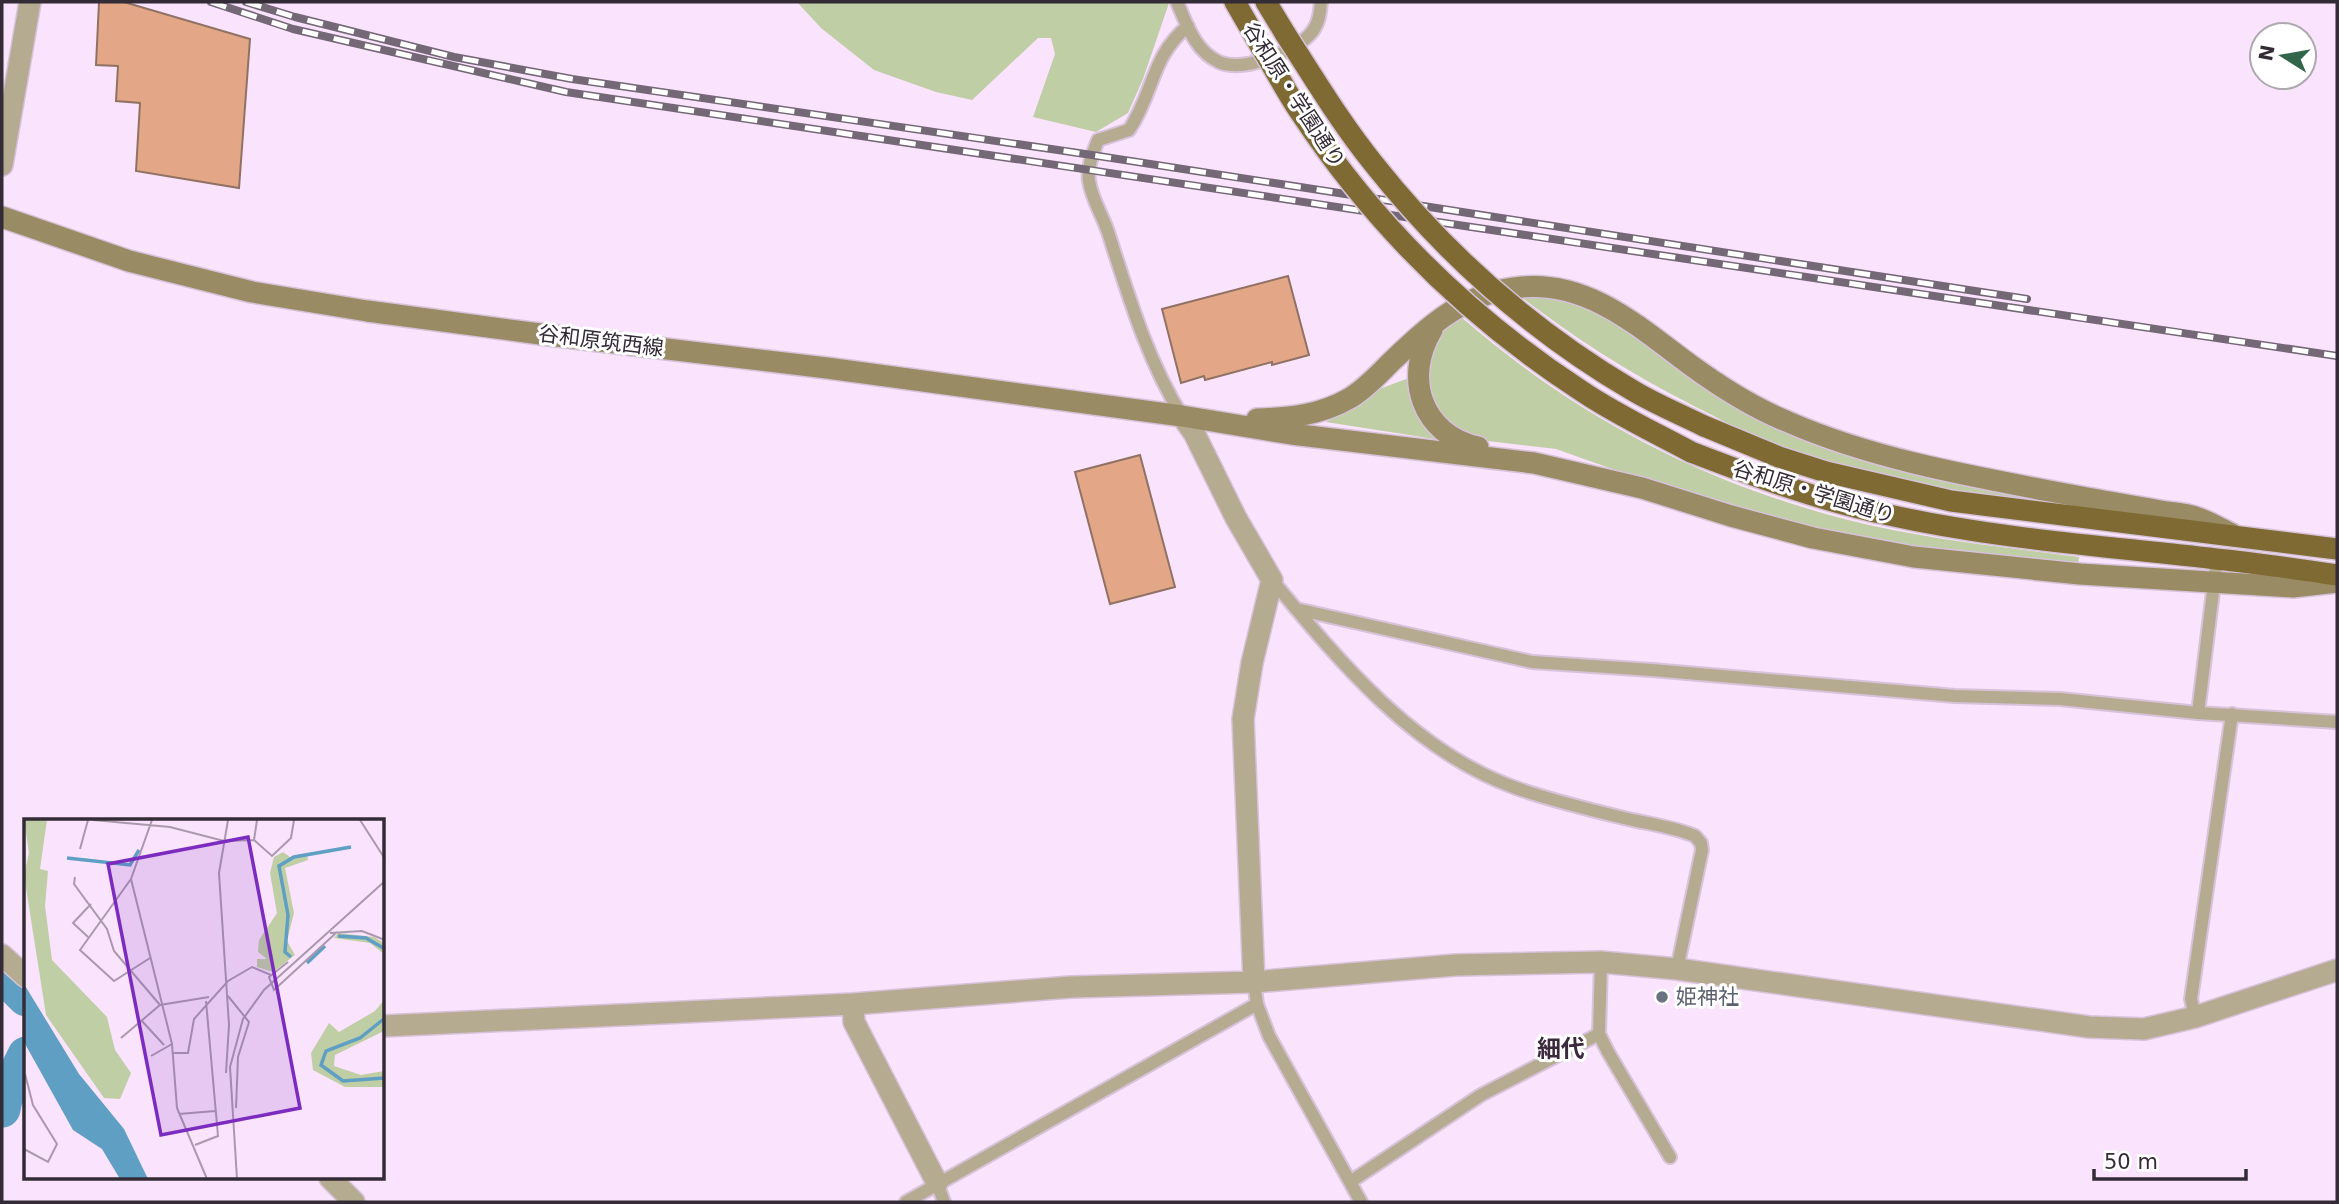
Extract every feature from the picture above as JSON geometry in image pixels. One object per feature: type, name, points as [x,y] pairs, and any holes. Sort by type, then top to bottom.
[{"type":"highway","name":"谷和原・学園通り","points":[[1235,2],[1300,113],[1336,165],[1366,202],[1431,271],[1504,335],[1555,373],[1623,416],[1691,452],[1767,482],[1897,517],[2031,539],[2337,575]]},
{"type":"highway","name":"谷和原・学園通り","points":[[1266,2],[1335,112],[1372,162],[1433,233],[1518,311],[1591,364],[1634,391],[1704,426],[1779,457],[1826,472],[1951,501],[2337,549]]},
{"type":"main road","name":"谷和原筑西線","points":[[2,217],[129,261],[251,292],[500,329],[813,366],[1209,420]]},
{"type":"main road","points":[[1209,420],[1286,418],[1317,413],[1341,403],[1365,387],[1448,313],[1486,293],[1523,287],[1547,288],[1576,292],[1592,299],[1634,323],[1691,366],[1750,404],[1817,434],[1874,453],[1931,466],[2197,517],[2234,535]]},
{"type":"main road","points":[[1437,322],[1427,339],[1419,361],[1418,374],[1421,394],[1433,421],[1452,439],[1534,463]]},
{"type":"main road","points":[[1209,420],[1291,434],[1534,463],[1642,488],[1813,538],[1914,557],[2080,574],[2293,587],[2337,582]]},
{"type":"street","points":[[2,165],[30,2]]},
{"type":"street","points":[[1182,416],[1194,433],[1236,518],[1272,580],[1252,663],[1243,719],[1254,982]]},
{"type":"street","points":[[2,955],[24,975]]},
{"type":"street","points":[[385,1026],[853,1004],[1071,987],[1254,982],[1456,965],[1601,962],[1677,969],[2089,1027],[2144,1029],[2195,1017],[2337,970]]},
{"type":"street","points":[[853,1004],[854,1022],[941,1193]]},
{"type":"street","points":[[332,1180],[354,1202]]},
{"type":"lane","points":[[1177,2],[1198,47],[1218,62],[1233,66],[1249,65],[1280,53],[1308,37],[1320,16],[1321,2]]},
{"type":"lane","points":[[1182,416],[1160,375],[1135,314],[1104,221],[1094,201],[1089,179],[1092,155],[1098,140],[1129,130],[1144,105],[1160,58],[1173,38],[1188,26]]},
{"type":"lane","points":[[2198,713],[2217,559]]},
{"type":"lane","points":[[1272,580],[1382,700],[1455,761],[1483,775],[1538,795],[1695,836],[1701,843],[1702,850],[1677,969]]},
{"type":"lane","points":[[1296,609],[1532,662],[1955,696],[2060,699],[2198,713],[2337,722]]},
{"type":"lane","points":[[2195,1017],[2191,999],[2232,714]]},
{"type":"lane","points":[[1601,962],[1599,1034],[1670,1157]]},
{"type":"lane","points":[[1254,982],[1257,1004],[1269,1035],[1361,1202]]},
{"type":"lane","points":[[906,1202],[941,1193],[1257,1004]]},
{"type":"lane","points":[[1350,1182],[1481,1095],[1599,1034]]},
{"type":"green space","points":[[797,2],[1169,3],[1143,79],[1128,113],[1096,132],[1033,117],[1055,54],[1051,38],[1038,38],[972,100],[936,92],[874,70],[821,28]]},
{"type":"green space","points":[[1520,296],[1554,297],[1586,305],[1632,330],[1719,393],[2081,508],[1875,475],[1834,465],[1755,438],[1611,359]]},
{"type":"green space","points":[[1461,317],[1504,353],[1595,415],[1691,465],[1742,486],[1794,504],[1877,527],[2079,557],[2078,565],[1907,547],[1773,519],[1674,491],[1556,449],[1479,440],[1446,425],[1426,385],[1429,351],[1449,323]]},
{"type":"green space","points":[[1409,378],[1441,440],[1326,422],[1359,404],[1374,391]]},
{"type":"building","points":[[99,2],[124,2],[250,39],[239,188],[136,171],[140,103],[116,101],[118,66],[96,65]]},
{"type":"building","points":[[1288,276],[1309,355],[1205,380],[1204,376],[1181,383],[1162,309]]},
{"type":"building","points":[[1140,455],[1175,587],[1110,604],[1075,472]]},
{"type":"waterway","points":[[2,974],[24,996]]},
{"type":"waterway","points":[[2,1109],[4,1099],[24,1059]]},
{"type":"railway","points":[[211,2],[293,29],[566,92],[2337,356]]},
{"type":"railway","points":[[246,2],[454,57],[572,79],[1092,155],[2027,299]]},
{"type":"place","name":"姫神社","points":[[1662,997]]},
{"type":"district","name":"細代","points":[[1561,1049]]}]
